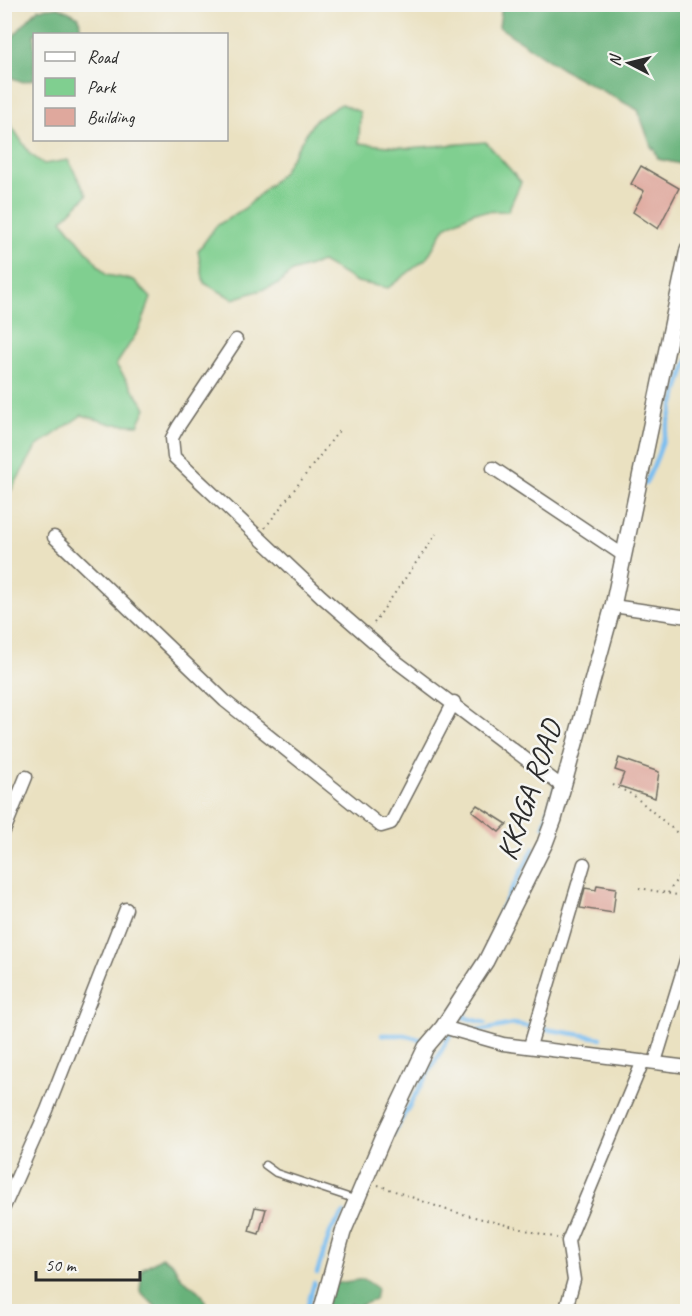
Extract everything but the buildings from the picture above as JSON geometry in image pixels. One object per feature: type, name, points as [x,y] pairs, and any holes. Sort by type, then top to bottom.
[{"type":"street","name":"KKAGA ROAD","points":[[321,1311],[333,1263],[386,1133],[426,1047],[443,1026],[486,961],[545,843],[564,788],[613,606],[643,471],[665,347],[687,249]]},
{"type":"street","points":[[236,340],[178,427],[171,448],[174,457],[321,596],[367,633],[397,662],[454,702],[564,788]]},
{"type":"street","points":[[493,468],[623,555]]},
{"type":"street","points":[[54,537],[225,701],[381,826],[391,823],[454,702]]},
{"type":"street","points":[[613,606],[687,617]]},
{"type":"street","points":[[4,831],[26,777]]},
{"type":"street","points":[[530,1046],[584,864]]},
{"type":"street","points":[[4,1207],[47,1110],[126,909]]},
{"type":"street","points":[[565,1311],[574,1280],[568,1241],[649,1062],[687,954]]},
{"type":"street","points":[[443,1026],[503,1044],[687,1067]]},
{"type":"lane","points":[[266,1164],[276,1173],[357,1201]]},
{"type":"path","points":[[258,537],[341,428]]},
{"type":"path","points":[[367,633],[436,534]]},
{"type":"path","points":[[614,785],[633,795],[687,842]]},
{"type":"path","points":[[668,893],[687,862]]},
{"type":"path","points":[[639,888],[687,897]]},
{"type":"path","points":[[367,1180],[447,1210],[568,1241]]},
{"type":"green space","points":[[502,5],[687,5],[687,169],[685,165],[658,159],[638,110],[562,69],[499,27]]},
{"type":"green space","points":[[59,7],[79,17],[81,33],[33,33],[33,79],[23,82],[5,75],[5,45],[38,9]]},
{"type":"green space","points":[[341,104],[360,112],[359,143],[408,148],[486,142],[521,182],[508,211],[474,212],[445,227],[427,258],[388,288],[357,282],[322,262],[292,272],[277,285],[233,299],[204,283],[198,251],[216,226],[245,208],[282,173],[314,121]]},
{"type":"green space","points":[[5,116],[30,154],[44,164],[68,160],[87,195],[62,220],[106,275],[134,280],[151,298],[140,328],[116,365],[146,408],[138,425],[112,424],[82,415],[36,447],[5,501]]},
{"type":"green space","points":[[162,1257],[172,1263],[182,1278],[202,1295],[206,1305],[205,1311],[160,1311],[140,1291],[142,1269]]},
{"type":"green space","points":[[364,1279],[377,1288],[375,1300],[356,1307],[350,1304],[344,1311],[323,1311],[324,1290],[338,1283]]},
{"type":"waterway","points":[[645,484],[664,439],[688,360]]},
{"type":"waterway","points":[[544,826],[556,786]]},
{"type":"waterway","points":[[494,929],[501,909],[534,848]]},
{"type":"waterway","points":[[472,994],[463,1017],[485,1023]]},
{"type":"waterway","points":[[470,1029],[479,1031],[513,1024],[601,1038]]},
{"type":"waterway","points":[[393,1134],[452,1032]]},
{"type":"waterway","points":[[382,1035],[404,1035],[426,1041]]},
{"type":"waterway","points":[[317,1273],[331,1230],[344,1213]]},
{"type":"waterway","points":[[306,1312],[314,1283]]}]
